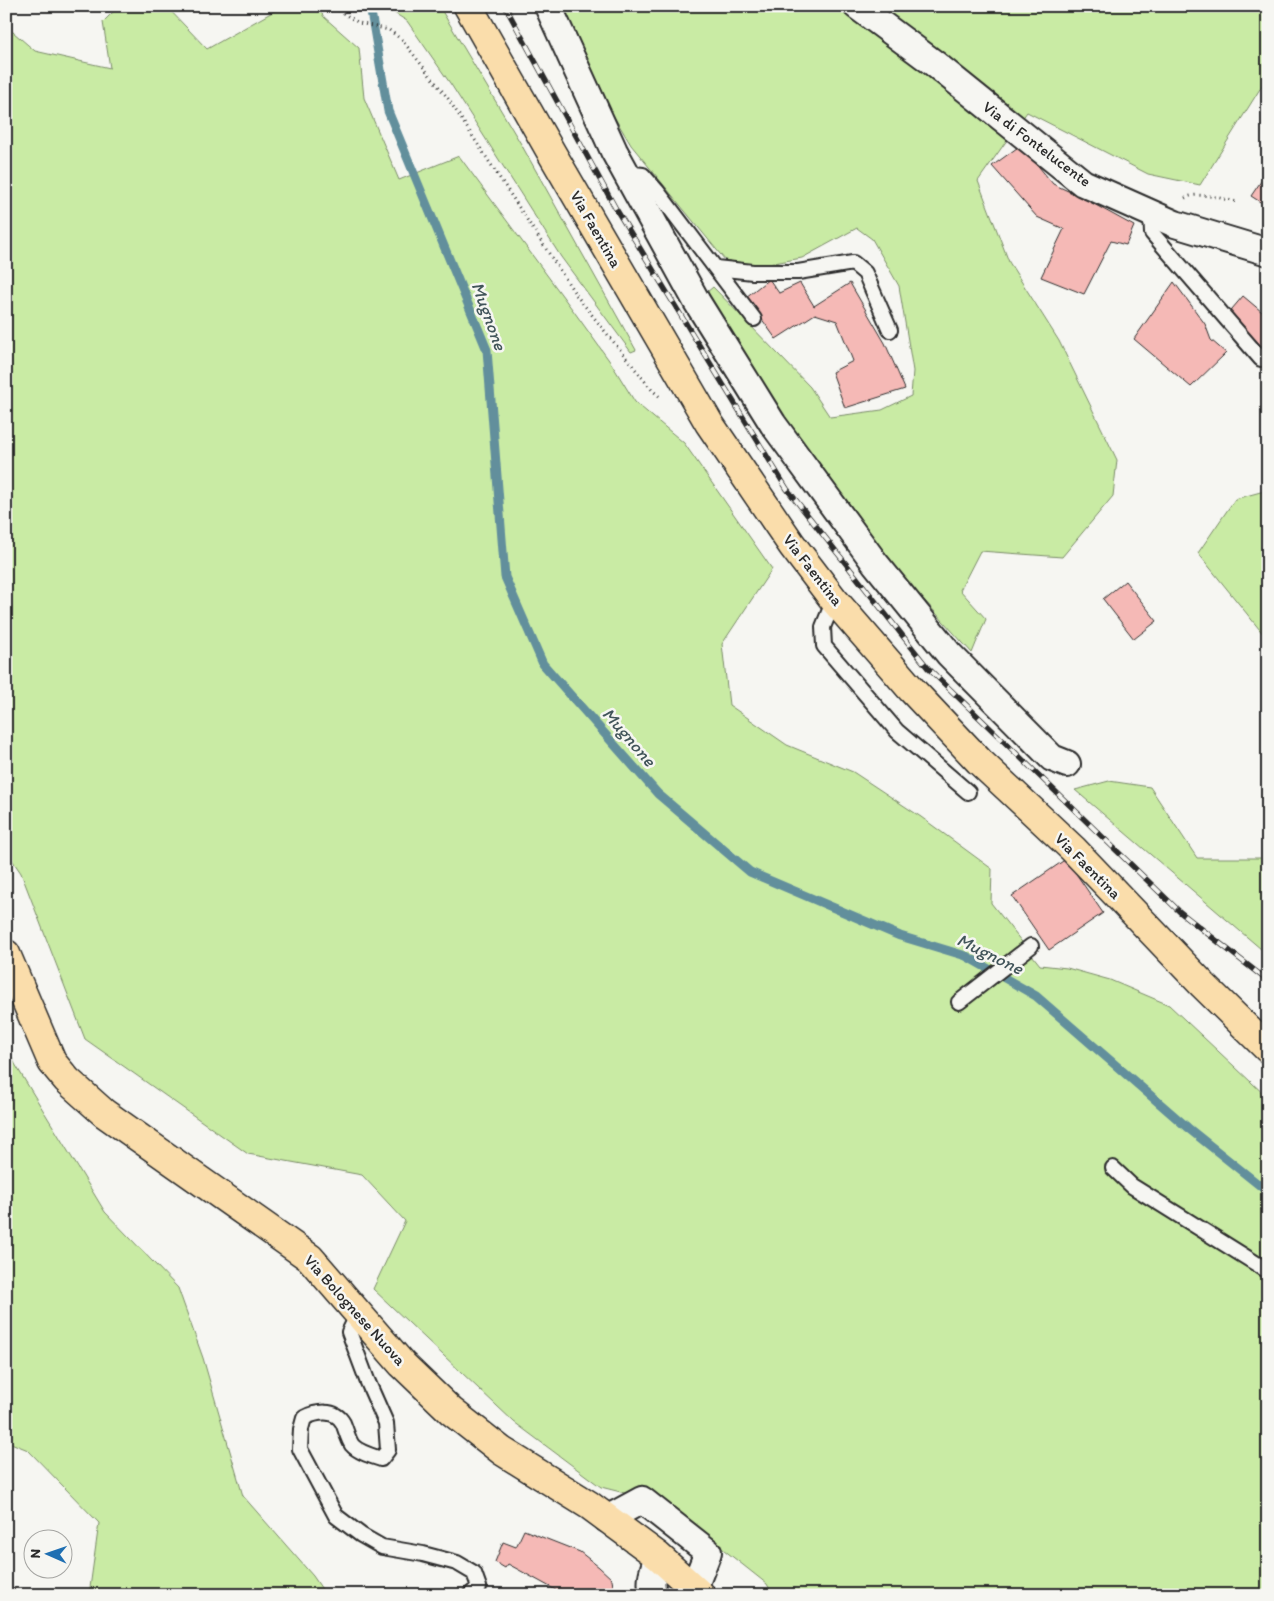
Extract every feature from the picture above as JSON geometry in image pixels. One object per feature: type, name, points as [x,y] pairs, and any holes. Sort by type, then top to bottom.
[{"type":"main road","name":"Via Faentina","points":[[468,6],[709,423],[792,545],[834,600],[912,690],[980,761],[1072,849],[1203,985],[1268,1049]]},
{"type":"main road","name":"Via Bolognese Nuova","points":[[6,954],[52,1062],[67,1080],[104,1113],[310,1258],[402,1364],[451,1411],[502,1451],[589,1505],[658,1556],[697,1591]]},
{"type":"street","points":[[548,6],[614,151],[696,302],[773,424],[869,555],[949,654],[1052,758],[1067,764]]},
{"type":"street","name":"Via di Fontelucente","points":[[857,6],[935,64],[1083,183],[1175,224],[1268,252]]},
{"type":"street","points":[[607,1519],[642,1500],[708,1552],[697,1591]]},
{"type":"street","points":[[654,1595],[652,1591],[652,1575],[658,1556]]},
{"type":"lane","points":[[628,177],[634,174],[643,175],[754,319]]},
{"type":"lane","points":[[1151,213],[1152,233],[1261,360]]},
{"type":"lane","points":[[716,268],[753,272],[798,272],[853,262],[865,273],[890,330]]},
{"type":"lane","points":[[834,600],[823,627],[824,646],[897,731],[968,792]]},
{"type":"lane","points":[[958,1002],[1031,946]]},
{"type":"lane","points":[[1113,1168],[1132,1186],[1268,1271]]},
{"type":"lane","points":[[358,1314],[349,1332],[386,1423],[388,1450],[381,1459],[370,1456],[352,1446],[341,1420],[330,1412],[313,1414],[304,1418],[301,1429],[300,1449],[336,1516],[361,1535],[382,1547],[423,1554],[457,1563],[474,1573],[478,1587],[470,1595]]},
{"type":"path","points":[[337,6],[338,10],[359,23],[390,30],[402,40],[446,97],[576,295],[652,390],[665,401]]},
{"type":"green space","points":[[119,6],[166,6],[207,49],[283,6],[317,6],[324,17],[359,48],[364,98],[399,180],[459,156],[611,363],[635,402],[684,443],[772,569],[722,644],[729,705],[787,745],[853,772],[921,817],[992,869],[991,903],[1040,965],[1067,968],[1110,980],[1169,1005],[1268,1098],[1268,1595],[773,1595],[767,1584],[719,1546],[652,1500],[601,1487],[514,1422],[373,1289],[405,1221],[362,1175],[248,1154],[85,1039],[21,873],[6,851],[6,26],[35,51],[110,68],[103,22]]},
{"type":"green space","points":[[383,6],[439,6],[521,144],[636,350],[631,352],[561,257],[452,86],[407,21]]},
{"type":"green space","points":[[548,6],[1268,6],[1268,76],[1200,185],[1148,174],[1027,112],[978,181],[1009,262],[1059,341],[1117,460],[1113,496],[1062,557],[980,551],[960,590],[986,619],[972,653],[860,529],[700,298],[713,287],[810,387],[830,417],[882,410],[911,396],[913,371],[899,286],[872,239],[857,228],[802,258],[757,266],[725,260],[631,145]]},
{"type":"green space","points":[[1268,490],[1268,640],[1198,553],[1235,499]]},
{"type":"green space","points":[[1109,781],[1150,787],[1197,858],[1268,858],[1268,955],[1075,790]]},
{"type":"green space","points":[[6,1045],[15,1064],[105,1212],[178,1288],[203,1358],[243,1496],[313,1576],[326,1595],[89,1595],[99,1523],[28,1450],[6,1441]]},
{"type":"building","points":[[1021,145],[1053,184],[1134,226],[1126,245],[1111,241],[1084,294],[1041,277],[1064,229],[1037,217],[992,166]]},
{"type":"building","points":[[1268,171],[1268,207],[1251,196]]},
{"type":"building","points":[[769,279],[779,293],[800,283],[814,306],[850,283],[885,343],[905,389],[845,408],[832,372],[853,361],[837,321],[815,314],[776,339],[746,297]]},
{"type":"building","points":[[1174,282],[1205,324],[1211,340],[1226,353],[1191,387],[1134,339]]},
{"type":"building","points":[[1243,296],[1268,317],[1268,351],[1226,316]]},
{"type":"building","points":[[1125,581],[1157,621],[1134,639],[1103,599]]},
{"type":"building","points":[[1066,859],[1103,913],[1049,950],[1012,896]]},
{"type":"building","points":[[524,1530],[580,1552],[612,1579],[614,1595],[563,1595],[508,1564],[505,1568],[495,1562],[503,1542],[516,1547]]},
{"type":"waterway","name":"Mugnone","points":[[370,6],[388,111],[487,350],[505,577],[543,664],[658,794],[750,872],[900,936],[966,956],[1036,996],[1188,1128],[1268,1192]]},
{"type":"railway","points":[[505,6],[616,209],[787,489],[928,668],[1180,912],[1268,981]]}]
